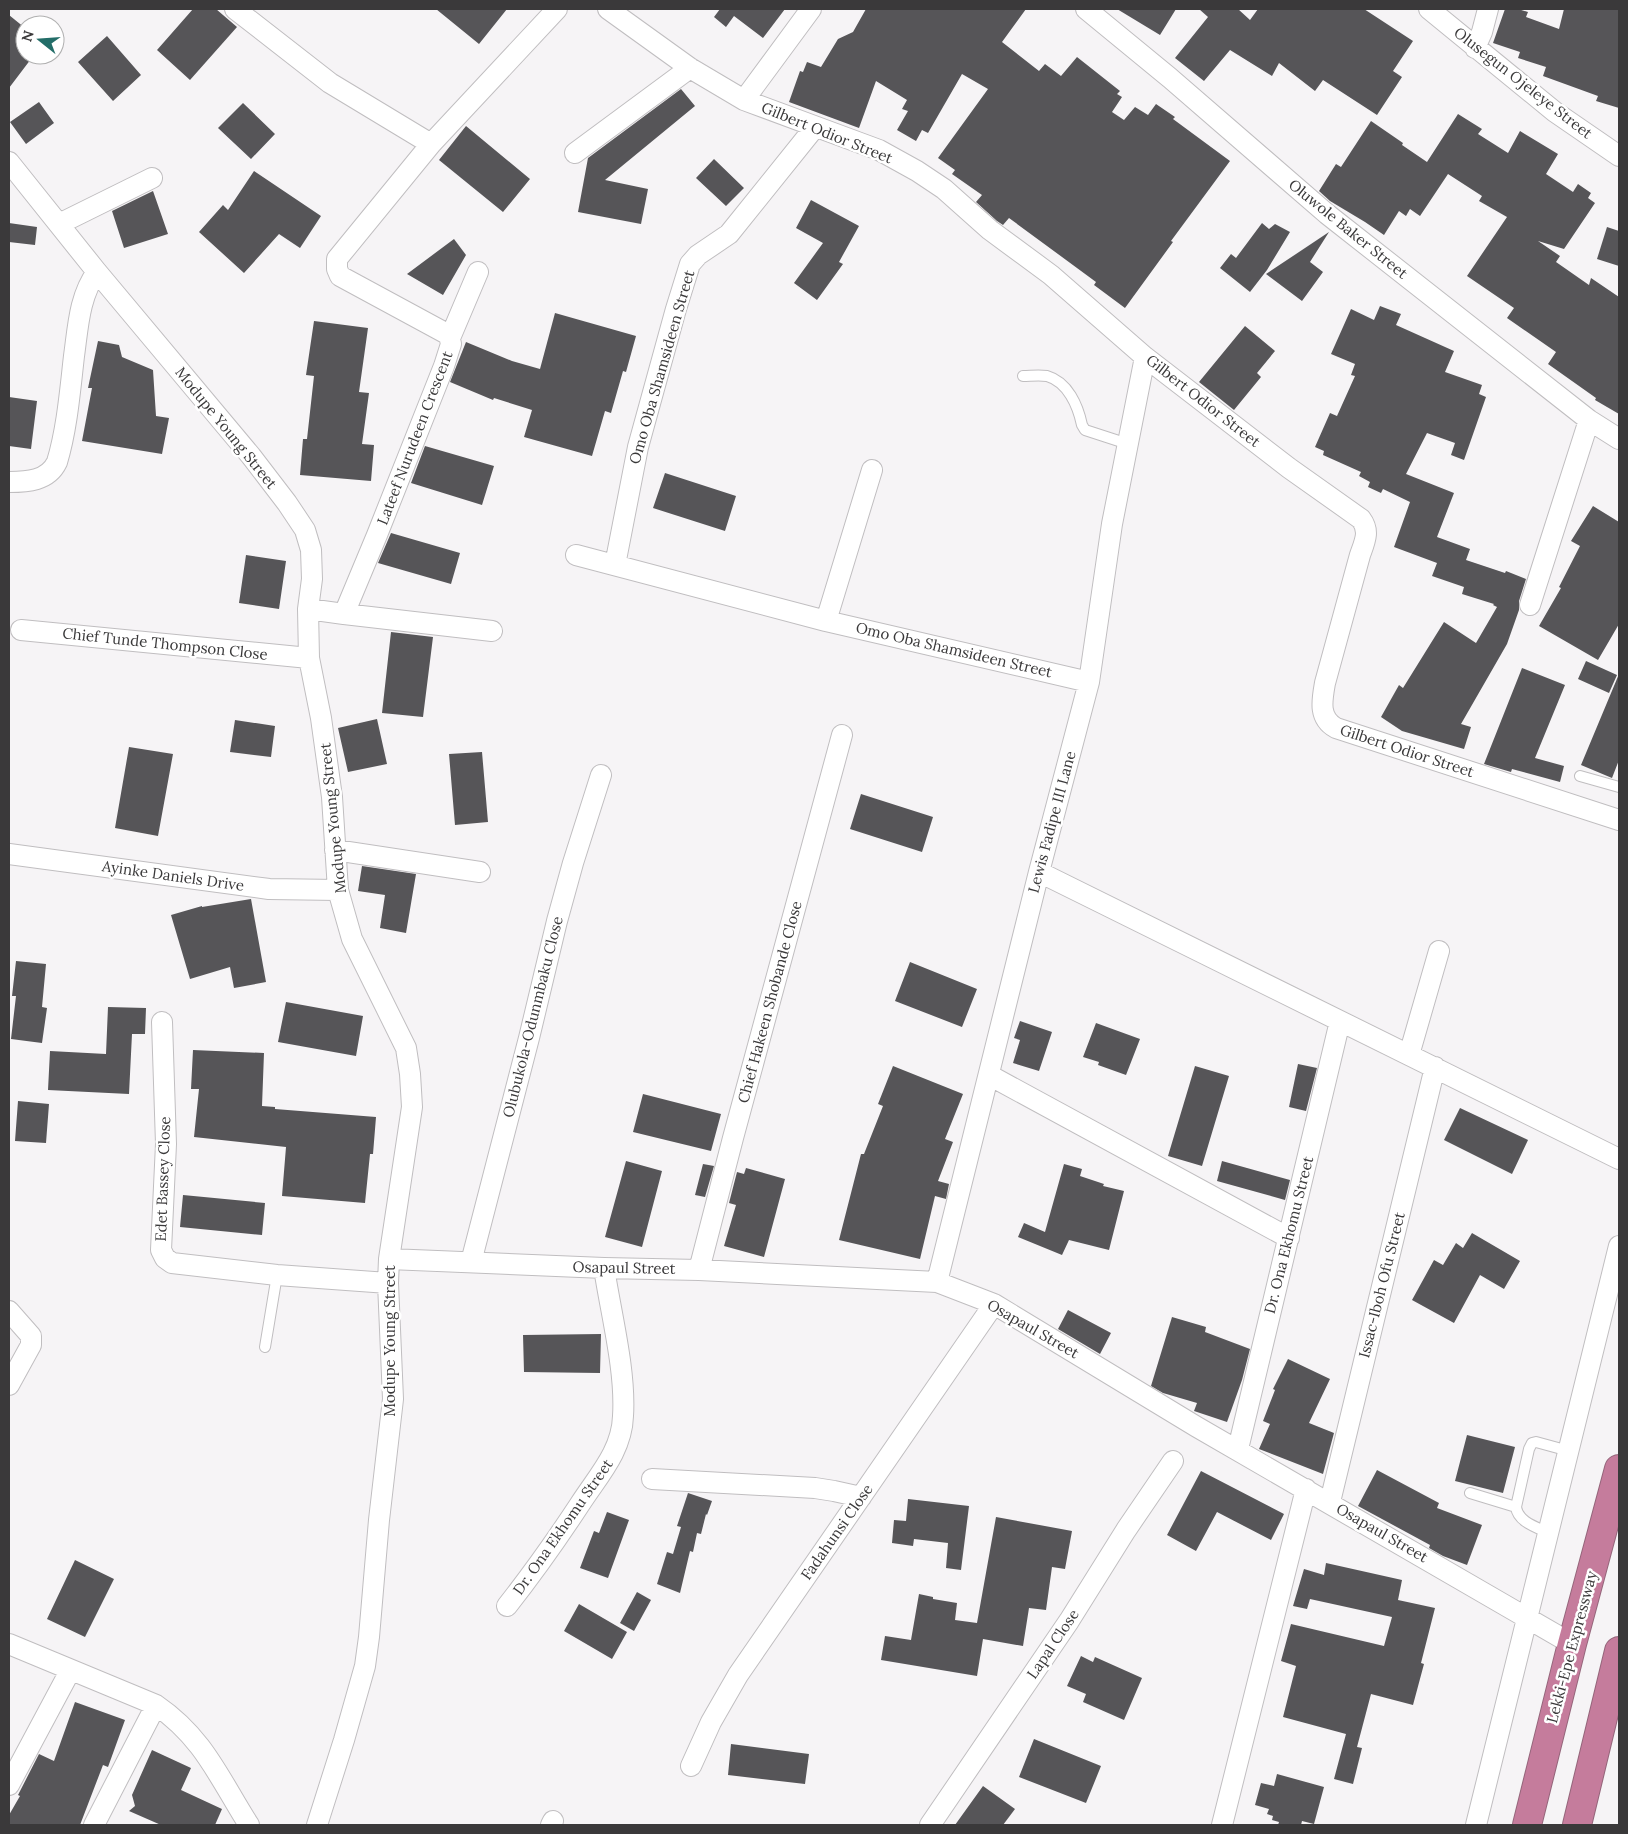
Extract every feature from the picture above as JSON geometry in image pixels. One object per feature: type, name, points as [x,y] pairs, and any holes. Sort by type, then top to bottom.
[{"type":"highway","name":"Lekki-Epe Expressway","points":[[1527,1825],[1572,1644],[1619,1468]]},
{"type":"highway","points":[[1577,1825],[1619,1651]]},
{"type":"street","points":[[235,9],[330,83],[431,144]]},
{"type":"street","name":"Lateef Nurudeen Crescent","points":[[344,614],[450,352],[450,338],[449,335],[340,276],[336,267],[337,259],[393,193],[431,144],[557,9]]},
{"type":"street","name":"Gilbert Odior Street","points":[[608,9],[690,68],[744,100],[815,128],[879,150],[917,170],[937,184],[990,230],[1051,275],[1145,357],[1289,468],[1355,513],[1365,524],[1367,536],[1324,683],[1322,712],[1329,725],[1619,820]]},
{"type":"street","points":[[744,100],[811,9]]},
{"type":"street","name":"Oluwole Baker Street","points":[[1086,9],[1170,78],[1326,214],[1589,420],[1619,439]]},
{"type":"street","name":"Olusegun Ojeleye Street","points":[[1429,9],[1555,112],[1619,156]]},
{"type":"street","points":[[1475,48],[1482,32],[1488,9]]},
{"type":"street","points":[[575,153],[690,68]]},
{"type":"street","name":"Omo Oba Shamsideen Street","points":[[615,566],[638,447],[690,264],[698,255],[729,234],[815,128]]},
{"type":"street","name":"Modupe Young Street","points":[[9,162],[97,272],[251,456],[287,503],[304,530],[311,550],[312,579],[308,610],[309,658],[322,718],[332,798],[338,890],[352,939],[406,1048],[412,1107],[389,1259],[388,1283],[393,1399],[379,1520],[369,1637],[365,1666],[317,1825]]},
{"type":"street","points":[[58,224],[152,178]]},
{"type":"street","points":[[9,482],[36,480],[47,475],[54,469],[57,462],[85,293],[97,272]]},
{"type":"street","points":[[450,338],[478,272]]},
{"type":"street","name":"Lewis Fadipe III Lane","points":[[937,1282],[1039,872],[1089,682],[1112,524],[1145,357]]},
{"type":"street","points":[[1530,604],[1589,420]]},
{"type":"street","points":[[826,621],[872,470]]},
{"type":"street","name":"Omo Oba Shamsideen Street","points":[[576,556],[826,621],[1089,682]]},
{"type":"street","points":[[308,610],[492,631]]},
{"type":"street","name":"Chief Tunde Thompson Close","points":[[21,630],[309,658]]},
{"type":"street","name":"Chief Hakeen Shobande Close","points":[[699,1270],[842,735]]},
{"type":"street","name":"Olubukola-Odunmbaku Close","points":[[471,1262],[557,921],[601,775]]},
{"type":"street","points":[[335,850],[480,872]]},
{"type":"street","name":"Ayinke Daniels Drive","points":[[9,854],[269,889],[338,890]]},
{"type":"street","points":[[1039,872],[1619,1158]]},
{"type":"street","points":[[1409,1055],[1439,951]]},
{"type":"street","name":"Dr. Ona Ekhomu Street","points":[[1238,1449],[1340,1021]]},
{"type":"street","name":"Edet Bassey Close","points":[[162,1022],[166,1144],[162,1254],[168,1261],[277,1275],[388,1283]]},
{"type":"street","name":"Issac-Iboh Ofu Street","points":[[1330,1502],[1435,1068]]},
{"type":"street","points":[[989,1075],[1288,1238]]},
{"type":"street","points":[[1476,1825],[1619,1246]]},
{"type":"street","name":"Osapaul Street","points":[[389,1259],[699,1270],[937,1282],[994,1304],[1197,1427],[1330,1502],[1572,1644]]},
{"type":"street","name":"Dr. Ona Ekhomu Street","points":[[507,1606],[551,1548],[594,1485],[614,1452],[621,1431],[623,1416],[621,1371],[604,1268]]},
{"type":"street","name":"Fadahunsi Close","points":[[691,1766],[711,1722],[738,1675],[994,1304]]},
{"type":"street","points":[[9,1310],[31,1336],[31,1345],[9,1384]]},
{"type":"street","name":"Lapal Close","points":[[930,1825],[1069,1621],[1126,1530],[1173,1461]]},
{"type":"street","points":[[652,1479],[815,1488],[861,1497]]},
{"type":"street","points":[[1222,1825],[1306,1489]]},
{"type":"street","points":[[9,1644],[70,1671],[156,1705],[172,1716],[202,1747],[249,1825]]},
{"type":"street","points":[[9,1785],[70,1671]]},
{"type":"street","points":[[94,1825],[156,1705]]},
{"type":"lane","points":[[1023,376],[1046,376],[1054,379],[1072,396],[1085,430],[1128,444]]},
{"type":"lane","points":[[1580,776],[1619,787]]},
{"type":"lane","points":[[265,1347],[277,1275]]},
{"type":"lane","points":[[1549,1533],[1520,1519],[1517,1514],[1516,1507],[1529,1449],[1532,1443],[1536,1442],[1569,1451]]},
{"type":"lane","points":[[1470,1493],[1516,1507]]},
{"type":"building","points":[[193,9],[216,9],[237,27],[190,80],[157,50]]},
{"type":"building","points":[[436,9],[507,9],[479,44]]},
{"type":"building","points":[[720,9],[785,9],[763,38],[734,16],[726,27],[714,17]]},
{"type":"building","points":[[866,9],[1026,9],[1002,42],[1039,71],[1045,64],[1061,76],[1077,57],[1120,91],[1117,94],[1122,97],[1112,112],[1124,120],[1135,107],[1148,115],[1156,104],[1175,117],[1173,119],[1230,161],[1171,241],[1173,242],[1125,308],[1094,285],[1096,282],[1009,218],[1003,225],[997,221],[976,202],[982,195],[952,174],[955,170],[938,158],[988,89],[962,74],[928,133],[922,130],[916,141],[897,130],[908,111],[902,109],[907,100],[876,81],[859,128],[789,102],[800,71],[803,72],[807,62],[821,67],[838,39],[853,32]]},
{"type":"building","points":[[1117,9],[1176,9],[1160,35]]},
{"type":"building","points":[[1199,9],[1238,9],[1250,20],[1258,9],[1364,9],[1413,41],[1393,71],[1402,77],[1377,115],[1323,80],[1315,91],[1279,63],[1272,76],[1230,50],[1204,81],[1175,58],[1208,17]]},
{"type":"building","points":[[1505,9],[1518,9],[1528,12],[1526,17],[1559,29],[1564,9],[1619,9],[1619,108],[1596,101],[1598,96],[1543,76],[1546,67],[1518,58],[1520,52],[1493,43]]},
{"type":"building","points":[[9,15],[15,20],[15,65],[26,65],[9,88]]},
{"type":"building","points":[[107,36],[141,75],[113,101],[78,62]]},
{"type":"building","points":[[681,89],[695,106],[605,180],[648,189],[641,224],[578,212],[588,158]]},
{"type":"building","points":[[39,102],[54,123],[26,144],[10,122]]},
{"type":"building","points":[[243,103],[275,134],[251,159],[218,128]]},
{"type":"building","points":[[1458,114],[1482,129],[1478,134],[1508,153],[1520,131],[1558,154],[1546,174],[1573,192],[1578,184],[1591,193],[1588,198],[1595,203],[1564,249],[1538,241],[1560,256],[1556,262],[1589,285],[1591,278],[1619,297],[1619,414],[1595,400],[1596,398],[1548,364],[1556,352],[1507,318],[1514,308],[1467,276],[1507,217],[1479,201],[1482,196],[1448,174],[1420,216],[1410,209],[1406,216],[1399,211],[1384,235],[1330,201],[1319,191],[1336,164],[1341,167],[1371,121],[1427,162]]},
{"type":"building","points":[[466,126],[530,179],[503,212],[439,160]]},
{"type":"building","points":[[714,159],[744,188],[726,206],[696,178]]},
{"type":"building","points":[[254,171],[321,216],[300,248],[279,234],[244,273],[199,232],[223,205],[228,210]]},
{"type":"building","points":[[153,191],[168,234],[124,248],[112,211]]},
{"type":"building","points":[[811,200],[859,226],[839,262],[843,264],[817,300],[794,283],[823,243],[796,228]]},
{"type":"building","points":[[9,223],[37,227],[35,245],[9,242]]},
{"type":"building","points":[[1262,223],[1269,229],[1275,224],[1290,232],[1267,270],[1250,292],[1220,268],[1231,254],[1236,258]]},
{"type":"building","points":[[1607,227],[1619,231],[1619,266],[1597,259]]},
{"type":"building","points":[[1329,232],[1310,262],[1323,272],[1302,301],[1266,274]]},
{"type":"building","points":[[454,239],[466,255],[443,295],[407,274]]},
{"type":"building","points":[[1380,306],[1401,314],[1396,325],[1454,351],[1445,372],[1482,385],[1479,394],[1486,397],[1464,460],[1451,455],[1455,443],[1427,433],[1406,474],[1454,493],[1437,537],[1470,549],[1466,560],[1505,573],[1506,571],[1526,579],[1519,601],[1519,610],[1507,644],[1461,724],[1471,727],[1464,749],[1402,731],[1381,717],[1399,685],[1403,688],[1444,622],[1476,643],[1497,607],[1494,604],[1462,594],[1464,587],[1432,576],[1437,563],[1394,547],[1410,502],[1383,489],[1381,493],[1368,487],[1370,482],[1359,476],[1361,472],[1323,455],[1324,451],[1315,447],[1330,413],[1337,416],[1355,376],[1351,375],[1355,364],[1331,354],[1351,309],[1374,320]]},
{"type":"building","points":[[555,313],[636,336],[626,372],[623,371],[611,413],[605,411],[592,456],[524,437],[532,410],[494,398],[493,400],[450,382],[466,342],[512,361],[540,369]]},
{"type":"building","points":[[314,321],[368,328],[359,392],[369,393],[362,444],[374,445],[371,481],[300,475],[303,439],[307,439],[314,376],[306,375]]},
{"type":"building","points":[[1245,326],[1275,351],[1257,373],[1261,377],[1234,410],[1199,382]]},
{"type":"building","points":[[98,341],[119,345],[122,357],[153,370],[156,416],[169,418],[162,454],[82,441],[92,388],[88,388]]},
{"type":"building","points":[[9,397],[37,401],[31,449],[9,446]]},
{"type":"building","points":[[425,446],[494,466],[482,505],[411,483]]},
{"type":"building","points":[[665,473],[736,496],[725,531],[653,508]]},
{"type":"building","points":[[1593,506],[1619,522],[1619,624],[1598,660],[1539,626],[1561,588],[1559,587],[1580,546],[1571,541]]},
{"type":"building","points":[[391,533],[460,553],[451,584],[378,563]]},
{"type":"building","points":[[246,555],[286,561],[279,609],[239,603]]},
{"type":"building","points":[[391,632],[433,637],[423,717],[382,713]]},
{"type":"building","points":[[1586,661],[1617,675],[1609,693],[1578,679]]},
{"type":"building","points":[[1522,668],[1565,685],[1535,758],[1564,766],[1560,782],[1512,769],[1511,772],[1484,764]]},
{"type":"building","points":[[1619,674],[1619,760],[1612,778],[1581,765]]},
{"type":"building","points":[[377,719],[387,764],[348,772],[338,728]]},
{"type":"building","points":[[235,720],[275,726],[271,757],[230,752]]},
{"type":"building","points":[[129,747],[173,754],[158,836],[115,828]]},
{"type":"building","points":[[482,752],[488,822],[455,825],[449,754]]},
{"type":"building","points":[[861,794],[933,817],[922,852],[850,829]]},
{"type":"building","points":[[362,866],[416,874],[406,933],[380,928],[385,895],[358,891]]},
{"type":"building","points":[[251,899],[266,982],[234,988],[230,967],[190,979],[171,915],[202,906]]},
{"type":"building","points":[[16,961],[46,964],[42,1007],[47,1008],[42,1043],[11,1039],[16,996],[12,996]]},
{"type":"building","points":[[910,962],[977,989],[962,1027],[895,1001]]},
{"type":"building","points":[[286,1002],[363,1016],[356,1056],[278,1042]]},
{"type":"building","points":[[108,1007],[146,1008],[145,1034],[132,1034],[129,1094],[48,1090],[50,1051],[106,1054]]},
{"type":"building","points":[[1020,1021],[1052,1032],[1039,1071],[1013,1063],[1020,1040],[1014,1038]]},
{"type":"building","points":[[1096,1023],[1140,1039],[1126,1075],[1098,1065],[1099,1062],[1083,1057]]},
{"type":"building","points":[[193,1050],[264,1053],[262,1106],[275,1107],[275,1109],[376,1117],[373,1154],[370,1154],[365,1203],[282,1196],[286,1147],[194,1137],[199,1089],[191,1089]]},
{"type":"building","points":[[1298,1064],[1317,1068],[1306,1111],[1289,1107]]},
{"type":"building","points":[[893,1066],[963,1094],[945,1139],[953,1142],[938,1181],[949,1184],[946,1199],[935,1196],[920,1259],[839,1240],[861,1154],[864,1154],[883,1106],[878,1104]]},
{"type":"building","points":[[1195,1066],[1229,1076],[1202,1166],[1168,1156]]},
{"type":"building","points":[[643,1094],[721,1114],[711,1151],[633,1132]]},
{"type":"building","points":[[18,1101],[49,1104],[46,1143],[15,1141]]},
{"type":"building","points":[[1460,1108],[1528,1140],[1512,1174],[1444,1140]]},
{"type":"building","points":[[626,1161],[662,1171],[642,1247],[605,1237]]},
{"type":"building","points":[[1222,1161],[1290,1180],[1285,1200],[1217,1181]]},
{"type":"building","points":[[703,1164],[714,1166],[705,1197],[695,1195]]},
{"type":"building","points":[[1064,1164],[1082,1169],[1080,1176],[1104,1184],[1103,1186],[1124,1191],[1109,1250],[1069,1240],[1062,1255],[1018,1237],[1024,1223],[1045,1232]]},
{"type":"building","points":[[746,1168],[785,1179],[764,1257],[724,1246],[736,1205],[729,1203],[737,1172],[744,1174]]},
{"type":"building","points":[[183,1195],[265,1203],[262,1235],[180,1227]]},
{"type":"building","points":[[1472,1233],[1520,1261],[1504,1289],[1480,1275],[1454,1323],[1412,1300],[1434,1260],[1443,1265],[1456,1243],[1463,1248]]},
{"type":"building","points":[[1068,1310],[1111,1333],[1100,1354],[1058,1329]]},
{"type":"building","points":[[1172,1317],[1206,1327],[1205,1332],[1250,1349],[1242,1380],[1227,1422],[1194,1411],[1197,1403],[1163,1393],[1151,1386]]},
{"type":"building","points":[[601,1334],[600,1373],[524,1372],[523,1335]]},
{"type":"building","points":[[1288,1359],[1330,1379],[1309,1423],[1334,1433],[1323,1474],[1259,1449],[1270,1424],[1263,1421],[1275,1390],[1273,1389]]},
{"type":"building","points":[[1467,1435],[1515,1447],[1503,1493],[1455,1481]]},
{"type":"building","points":[[1377,1470],[1439,1503],[1437,1508],[1482,1525],[1467,1565],[1443,1556],[1429,1548],[1430,1545],[1358,1506]]},
{"type":"building","points":[[1201,1471],[1284,1514],[1271,1540],[1217,1512],[1196,1551],[1167,1535]]},
{"type":"building","points":[[688,1493],[712,1501],[706,1514],[701,1534],[697,1533],[693,1552],[690,1551],[680,1593],[657,1584],[667,1552],[673,1554],[681,1527],[677,1526]]},
{"type":"building","points":[[908,1499],[969,1506],[961,1570],[946,1568],[948,1543],[914,1539],[913,1546],[892,1543],[894,1520],[906,1521]]},
{"type":"building","points":[[607,1512],[629,1520],[608,1578],[580,1568],[594,1531],[599,1533]]},
{"type":"building","points":[[996,1517],[1072,1531],[1065,1569],[1052,1567],[1046,1610],[1029,1608],[1023,1646],[983,1639],[977,1676],[881,1660],[885,1636],[911,1640],[919,1594],[933,1597],[933,1599],[957,1603],[955,1620],[977,1623]]},
{"type":"building","points":[[75,1560],[114,1579],[85,1637],[47,1619]]},
{"type":"building","points":[[1326,1563],[1402,1580],[1398,1600],[1435,1608],[1421,1663],[1424,1664],[1413,1705],[1371,1694],[1357,1747],[1362,1748],[1353,1784],[1334,1779],[1346,1734],[1283,1717],[1296,1666],[1281,1661],[1291,1624],[1384,1646],[1392,1617],[1310,1599],[1307,1609],[1293,1606],[1304,1569],[1324,1575]]},
{"type":"building","points":[[637,1592],[651,1600],[634,1631],[620,1623]]},
{"type":"building","points":[[579,1604],[627,1632],[612,1659],[564,1631]]},
{"type":"building","points":[[1081,1656],[1093,1662],[1095,1657],[1142,1678],[1124,1720],[1083,1702],[1086,1694],[1067,1686]]},
{"type":"building","points":[[75,1702],[125,1720],[108,1767],[103,1765],[80,1825],[9,1825],[9,1815],[39,1754],[54,1761]]},
{"type":"building","points":[[1034,1739],[1101,1766],[1086,1803],[1019,1777]]},
{"type":"building","points":[[731,1744],[809,1754],[805,1784],[728,1775]]},
{"type":"building","points":[[152,1750],[191,1768],[181,1790],[222,1809],[215,1825],[161,1825],[129,1811],[135,1806],[132,1795]]},
{"type":"building","points":[[1277,1774],[1324,1787],[1314,1824],[1302,1821],[1301,1825],[1278,1825],[1279,1822],[1272,1820],[1273,1816],[1267,1814],[1269,1809],[1255,1805],[1261,1783],[1274,1786]]},
{"type":"building","points":[[983,1786],[1015,1809],[1003,1825],[955,1825]]}]
